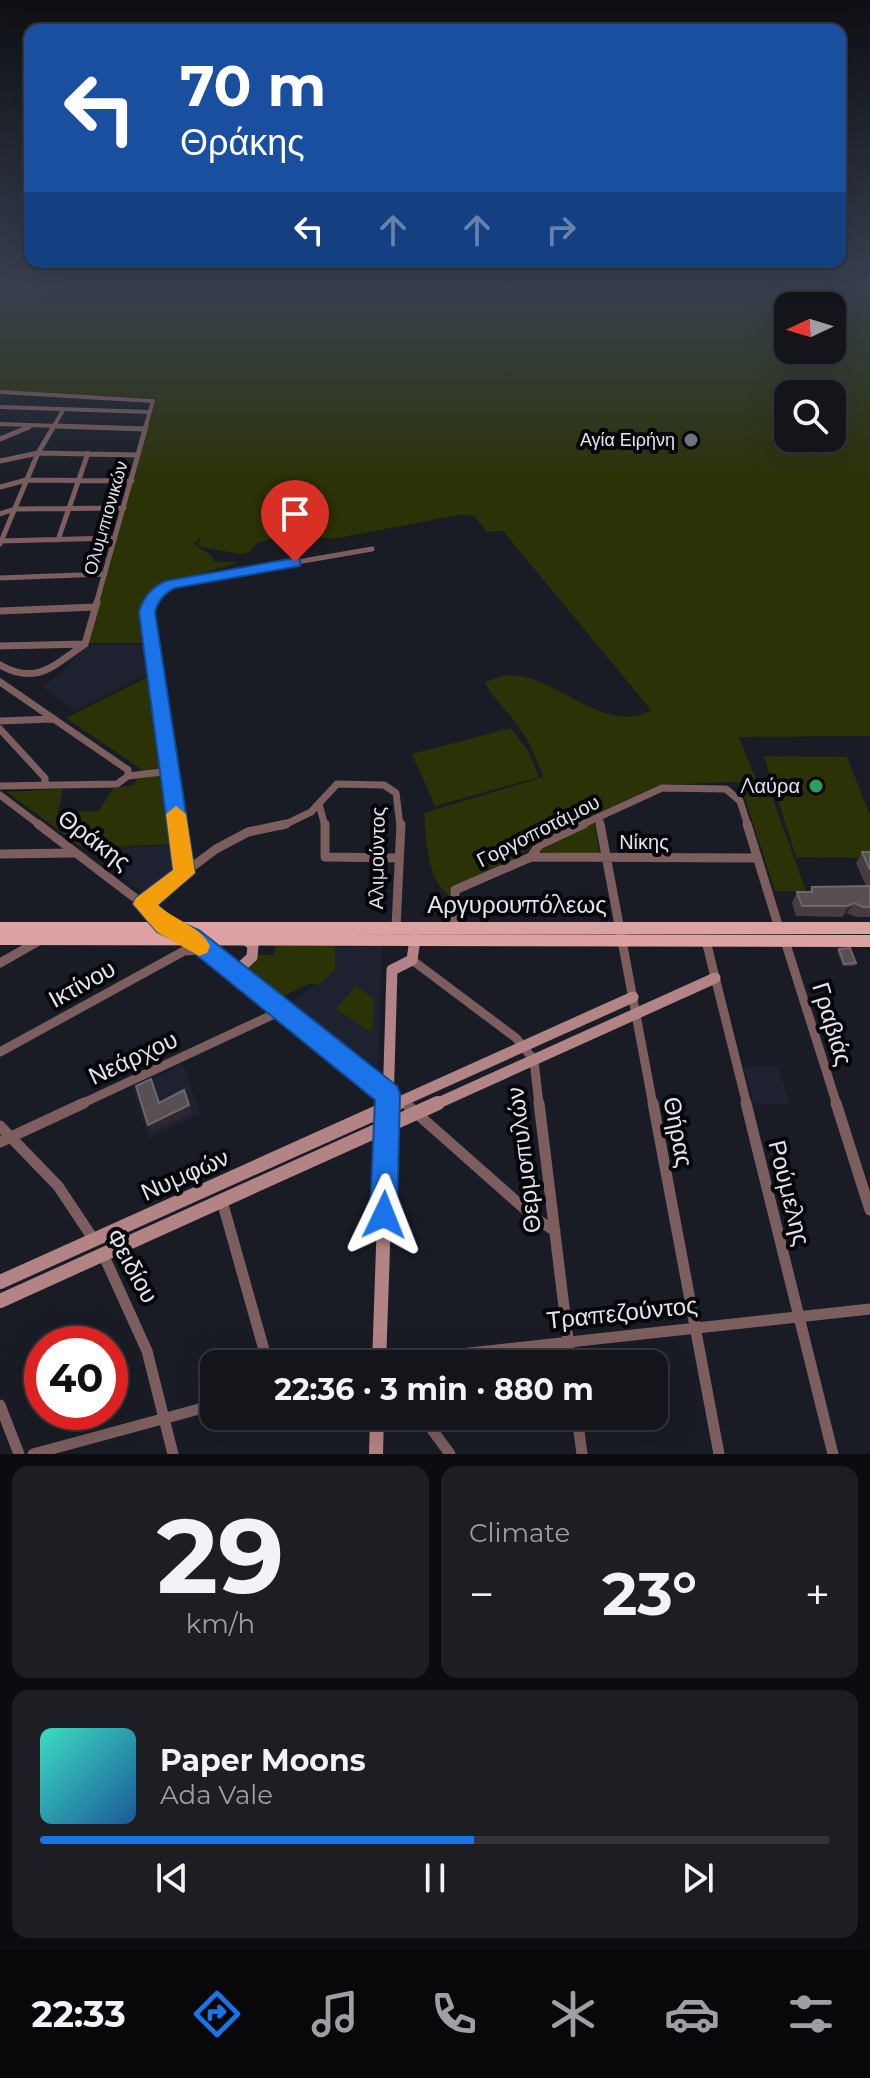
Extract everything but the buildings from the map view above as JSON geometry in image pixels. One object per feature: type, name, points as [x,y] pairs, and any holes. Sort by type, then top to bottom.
[{"type":"main road","name":"Αργυρουπόλεως","points":[[0,928],[454,927],[706,941],[870,928]]},
{"type":"main road","name":"Αργυρουπόλεως","points":[[0,939],[415,939],[782,934],[870,941]]},
{"type":"street","name":"Ολυμπιονικών","points":[[0,392],[150,399],[150,412],[132,481],[84,644]]},
{"type":"street","points":[[0,407],[150,412]]},
{"type":"street","points":[[63,410],[38,453],[0,542],[115,539]]},
{"type":"street","points":[[0,426],[19,429]]},
{"type":"street","points":[[0,437],[29,427],[145,430]]},
{"type":"street","points":[[0,461],[38,453],[138,455]]},
{"type":"street","points":[[58,541],[88,453]]},
{"type":"street","points":[[0,487],[26,480],[132,481]]},
{"type":"street","points":[[0,514],[15,509],[124,508]]},
{"type":"street","points":[[184,873],[147,612],[153,597],[171,584],[372,549]]},
{"type":"street","points":[[0,578],[105,574]]},
{"type":"street","points":[[0,613],[95,609]]},
{"type":"street","points":[[0,646],[84,644]]},
{"type":"street","points":[[0,665],[19,676],[42,673],[84,644]]},
{"type":"street","points":[[0,682],[128,770],[128,776]]},
{"type":"street","points":[[0,721],[53,719]]},
{"type":"street","points":[[0,729],[45,778],[45,785]]},
{"type":"street","points":[[0,786],[117,784],[128,776],[171,771]]},
{"type":"street","name":"Αλιμούντος","points":[[143,904],[216,849],[248,832],[289,824],[319,804],[337,784],[392,788],[399,800],[396,927]]},
{"type":"street","name":"Γοργοποτάμου","points":[[531,857],[539,845],[662,788],[720,788],[732,792]]},
{"type":"street","name":"Γραβιάς","points":[[732,792],[740,801],[870,1210]]},
{"type":"street","name":"Θράκης","points":[[0,795],[143,904],[165,926],[191,937],[204,951],[283,1010],[388,1101]]},
{"type":"street","points":[[319,804],[325,817],[325,857],[399,858]]},
{"type":"street","name":"Θήρας","points":[[599,817],[719,1454]]},
{"type":"street","points":[[0,854],[74,853]]},
{"type":"street","points":[[454,927],[455,890],[531,857]]},
{"type":"street","name":"Νίκης","points":[[531,857],[757,858]]},
{"type":"street","points":[[184,951],[191,937],[207,926]]},
{"type":"street","points":[[226,968],[241,967],[252,957],[253,945],[242,938]]},
{"type":"street","points":[[0,963],[42,939]]},
{"type":"street","points":[[377,1350],[392,970],[412,960],[415,939]]},
{"type":"street","name":"Ρούμελης","points":[[706,941],[833,1454]]},
{"type":"street","name":"Ικτίνου","points":[[0,1052],[184,951],[204,951]]},
{"type":"street","name":"Θερμοπυλών","points":[[412,960],[524,1046],[534,1060],[569,1350]]},
{"type":"street","name":"Νυμφών","points":[[0,1301],[715,978]]},
{"type":"street","name":"Νυμφών","points":[[0,1282],[388,1101],[403,1101],[633,997]]},
{"type":"street","name":"Νεάρχου","points":[[0,1142],[283,1010]]},
{"type":"street","points":[[403,1101],[535,1218],[555,1231]]},
{"type":"street","name":"Φειδίου","points":[[0,1126],[58,1186],[103,1254],[148,1347],[168,1418],[173,1454]]},
{"type":"street","points":[[222,1201],[264,1350]]},
{"type":"street","name":"Τραπεζούντος","points":[[496,1350],[870,1309]]},
{"type":"street","points":[[0,1405],[19,1454]]},
{"type":"street","points":[[33,1454],[200,1409]]},
{"type":"street","points":[[376,1454],[377,1430]]},
{"type":"street","points":[[432,1430],[450,1454]]},
{"type":"street","points":[[579,1430],[582,1454]]},
{"type":"shaded area","points":[[90,645],[147,645],[150,673],[75,711],[42,687],[72,664],[68,661]]},
{"type":"shaded area","points":[[174,846],[177,871],[144,894],[84,848]]},
{"type":"shaded area","points":[[382,946],[378,1069],[372,1074],[360,1065],[359,1060],[353,1060],[299,1017],[303,1013],[290,1003],[334,970],[335,947]]},
{"type":"shaded area","points":[[183,1064],[200,1114],[148,1139],[133,1089]]},
{"type":"shaded area","points":[[778,1065],[790,1104],[754,1105],[744,1067]]},
{"type":"green space","points":[[0,354],[774,354],[774,364],[846,364],[846,354],[870,354],[870,736],[739,737],[761,792],[771,794],[806,891],[775,891],[740,783],[733,782],[658,785],[534,844],[514,860],[452,886],[449,896],[441,888],[432,869],[424,813],[543,777],[523,732],[485,682],[506,675],[526,677],[599,711],[617,716],[634,716],[651,710],[503,531],[487,532],[474,516],[464,514],[332,539],[288,534],[257,543],[250,552],[240,554],[201,547],[198,544],[201,537],[194,544],[212,556],[214,562],[239,562],[149,590],[140,612],[145,643],[86,643],[156,398],[0,391]]},
{"type":"green space","points":[[151,675],[174,844],[83,848],[7,792],[63,789],[58,812],[99,811],[113,788],[134,785],[141,769],[66,718]]},
{"type":"green space","points":[[511,728],[528,751],[539,777],[435,806],[412,754]]},
{"type":"green space","name":"Λαύρα","points":[[764,756],[847,757],[870,815],[870,858],[796,857]]},
{"type":"green space","points":[[594,822],[600,855],[540,852],[540,849]]},
{"type":"green space","points":[[335,945],[335,970],[320,984],[308,984],[276,1000],[243,972],[257,955],[274,955],[275,946]]},
{"type":"green space","points":[[356,986],[374,998],[373,1029],[369,1031],[336,1009]]},
{"type":"slow traffic","points":[[176,814],[184,873],[143,904],[165,926],[191,937],[199,946]]},
{"type":"place","name":"Αγία Ειρήνη","points":[[691,440]]},
{"type":"place","name":"Λαύρα","points":[[816,786]]},
{"type":"route","points":[[295,562],[171,584],[159,589],[149,604],[147,612],[184,873],[143,904],[165,926],[191,937],[204,951],[388,1094],[384,1215]]}]
